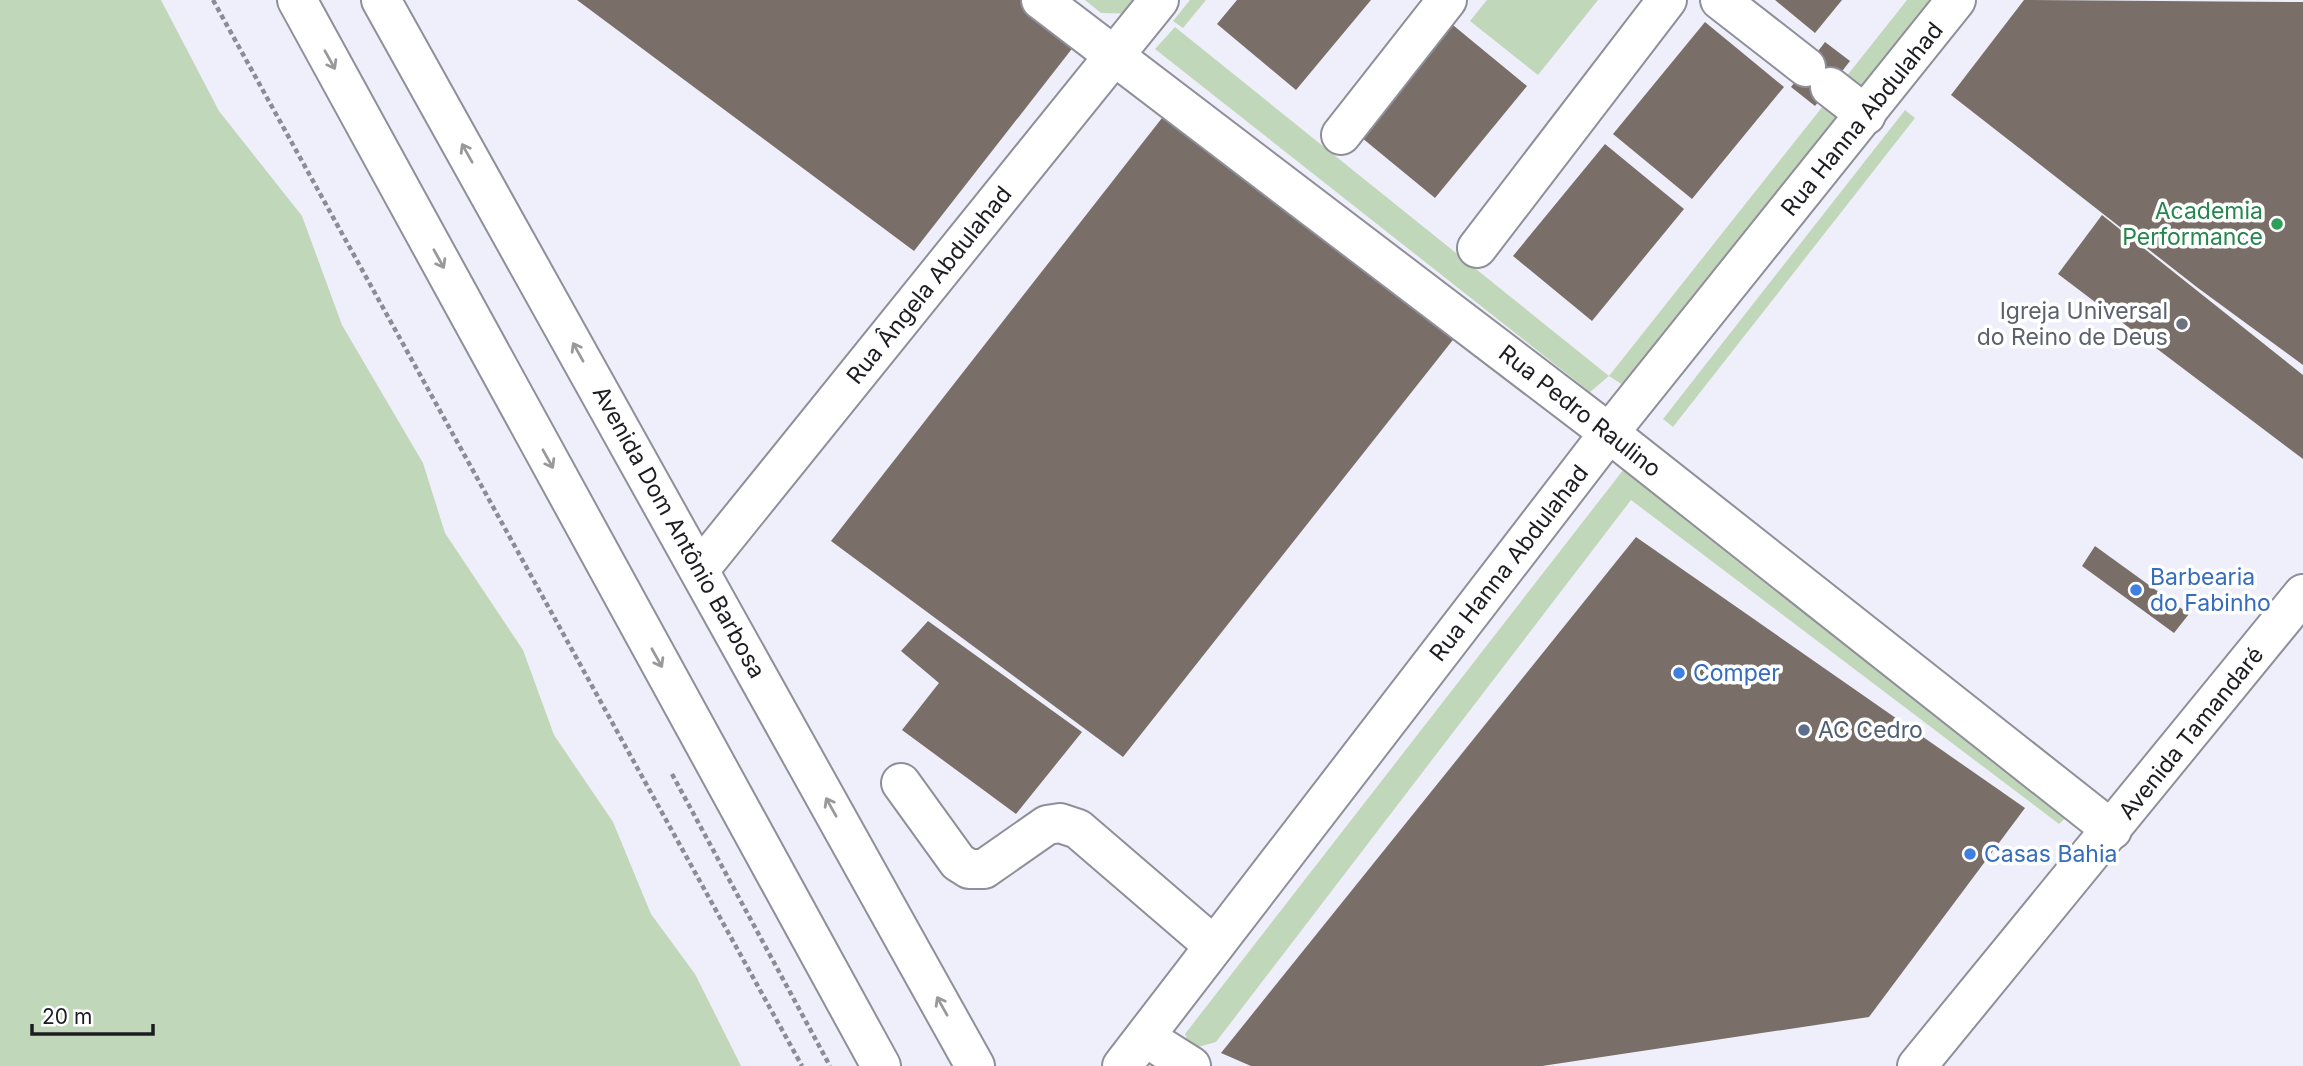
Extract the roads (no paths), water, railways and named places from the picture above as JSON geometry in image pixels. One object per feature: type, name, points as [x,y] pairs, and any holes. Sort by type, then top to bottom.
[{"type":"street","points":[[297,0],[881,1066]]},
{"type":"street","name":"Avenida Dom Antônio Barbosa","points":[[381,0],[975,1066]]},
{"type":"street","name":"Rua Pedro Raulino","points":[[1041,0],[1609,433],[2112,830]]},
{"type":"street","name":"Rua Ângela Abdulahad","points":[[700,569],[1159,0]]},
{"type":"street","points":[[1341,135],[1447,0]]},
{"type":"street","points":[[1477,248],[1667,0]]},
{"type":"street","points":[[1720,0],[1866,114]]},
{"type":"street","name":"Rua Hanna Abdulahad","points":[[1133,1051],[1609,433],[1956,0]]},
{"type":"street","name":"Avenida Tamandaré","points":[[1917,1066],[2303,594]]},
{"type":"street","points":[[901,783],[958,862],[969,869],[984,869],[1048,825],[1060,823],[1078,830],[1214,946]]},
{"type":"street","points":[[1133,1051],[1191,1066]]},
{"type":"place","name":"Academia Performance","points":[[2277,224]]},
{"type":"place","name":"Igreja Universal do Reino de Deus","points":[[2182,324]]},
{"type":"place","name":"Barbearia do Fabinho","points":[[2136,590]]},
{"type":"place","name":"Comper","points":[[1679,673]]},
{"type":"place","name":"AC Cedro","points":[[1804,730]]},
{"type":"place","name":"Casas Bahia","points":[[1970,854]]}]
